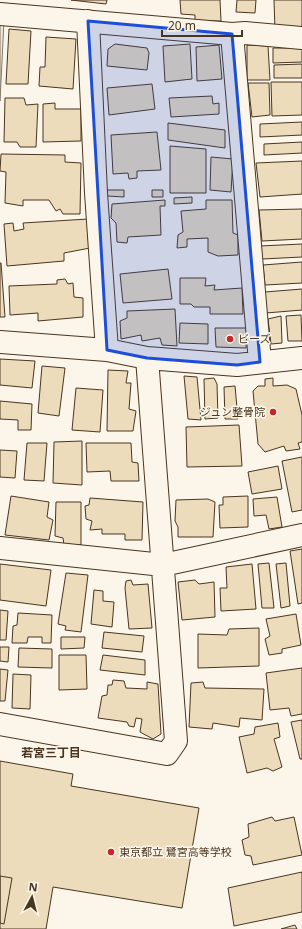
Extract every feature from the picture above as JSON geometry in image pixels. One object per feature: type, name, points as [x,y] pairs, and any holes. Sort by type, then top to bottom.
[{"type":"street","points":[[0,14],[232,34],[245,33],[302,38]]},
{"type":"street","points":[[88,21],[96,194],[107,350]]},
{"type":"street","points":[[232,34],[260,362]]},
{"type":"street","points":[[0,342],[107,350],[147,358],[237,365],[302,358]]},
{"type":"street","points":[[0,724],[167,754],[176,741],[147,358]]},
{"type":"street","points":[[0,548],[163,565],[302,535]]},
{"type":"highlighted area","points":[[88,21],[232,34],[260,362],[237,365],[147,358],[107,350]]},
{"type":"shaded area","points":[[0,21],[4,21],[0,101]]},
{"type":"building","points":[[71,0],[107,0],[106,4]]},
{"type":"building","points":[[180,0],[220,0],[221,21],[195,21],[195,15],[181,14]]},
{"type":"building","points":[[237,0],[256,0],[255,13],[236,12]]},
{"type":"building","points":[[274,0],[302,0],[302,31],[275,31]]},
{"type":"building","points":[[9,29],[31,31],[28,84],[6,84]]},
{"type":"building","points":[[46,37],[76,39],[73,89],[39,86],[40,67],[45,67]]},
{"type":"building","points":[[115,44],[147,48],[149,53],[147,70],[107,66],[108,49]]},
{"type":"building","points":[[190,44],[192,79],[165,82],[163,46]]},
{"type":"building","points":[[219,45],[222,79],[197,81],[196,47]]},
{"type":"building","points":[[247,45],[268,46],[270,80],[247,80]]},
{"type":"building","points":[[273,48],[302,48],[302,62],[273,63]]},
{"type":"building","points":[[302,64],[302,78],[274,78],[274,65]]},
{"type":"building","points":[[271,82],[302,82],[302,115],[272,116]]},
{"type":"building","points":[[248,83],[269,83],[270,115],[252,117]]},
{"type":"building","points":[[152,84],[155,109],[109,115],[107,88]]},
{"type":"building","points":[[212,96],[213,104],[219,103],[219,114],[171,117],[169,98]]},
{"type":"building","points":[[5,98],[24,98],[26,105],[38,104],[36,147],[20,147],[17,142],[4,142]]},
{"type":"building","points":[[55,103],[55,109],[81,109],[81,141],[43,142],[43,104]]},
{"type":"building","points":[[302,122],[302,135],[260,137],[260,124]]},
{"type":"building","points":[[168,123],[225,130],[225,148],[168,140]]},
{"type":"building","points":[[157,132],[161,170],[137,171],[137,178],[129,179],[128,173],[113,174],[111,135]]},
{"type":"building","points":[[302,142],[302,153],[264,155],[264,144]]},
{"type":"building","points":[[170,146],[206,149],[206,193],[170,193]]},
{"type":"building","points":[[1,154],[65,155],[65,162],[81,163],[80,214],[63,214],[60,209],[56,211],[49,200],[23,200],[23,206],[5,203],[6,172],[0,171]]},
{"type":"building","points":[[211,157],[233,159],[231,192],[210,190]]},
{"type":"building","points":[[302,161],[302,194],[260,197],[256,163]]},
{"type":"building","points":[[107,190],[124,190],[124,197],[107,196]]},
{"type":"building","points":[[152,190],[163,190],[163,197],[152,197]]},
{"type":"building","points":[[192,197],[192,203],[174,204],[174,198]]},
{"type":"building","points":[[165,200],[165,206],[160,206],[161,235],[128,237],[127,243],[117,242],[116,223],[111,218],[112,204]]},
{"type":"building","points":[[206,200],[232,200],[233,233],[238,235],[238,255],[218,256],[208,252],[208,238],[187,239],[187,247],[177,248],[178,235],[183,232],[181,211],[206,209]]},
{"type":"building","points":[[302,209],[302,239],[262,241],[259,210]]},
{"type":"building","points":[[88,219],[90,248],[64,253],[64,261],[7,266],[4,224],[13,223],[14,231],[24,229],[23,223]]},
{"type":"building","points":[[302,244],[302,257],[262,259],[260,246]]},
{"type":"building","points":[[302,262],[302,283],[265,285],[263,265]]},
{"type":"building","points":[[1,263],[5,317],[0,317]]},
{"type":"building","points":[[168,269],[172,299],[123,303],[120,274]]},
{"type":"building","points":[[180,278],[206,278],[205,286],[215,285],[214,290],[242,288],[243,314],[210,314],[210,307],[194,307],[191,304],[180,304]]},
{"type":"building","points":[[65,279],[68,284],[73,283],[74,297],[83,298],[83,317],[38,321],[38,313],[10,315],[9,286],[57,284],[57,280]]},
{"type":"building","points":[[302,289],[302,310],[266,313],[265,292]]},
{"type":"building","points":[[175,309],[177,346],[162,345],[160,338],[142,341],[141,335],[121,339],[120,321],[127,318],[127,311]]},
{"type":"building","points":[[301,315],[302,341],[288,341],[286,316]]},
{"type":"building","points":[[281,316],[282,343],[271,344],[268,319]]},
{"type":"building","points":[[180,323],[208,324],[208,344],[179,343]]},
{"type":"building","points":[[215,328],[247,328],[246,348],[216,347]]},
{"type":"building","points":[[0,359],[35,361],[32,388],[0,385]]},
{"type":"building","points":[[42,366],[65,368],[59,416],[38,413]]},
{"type":"building","points":[[108,370],[128,371],[126,383],[131,383],[129,409],[136,411],[133,431],[107,431]]},
{"type":"building","points":[[184,376],[197,377],[201,420],[188,419]]},
{"type":"building","points":[[214,378],[217,384],[218,418],[205,419],[204,379]]},
{"type":"building","points":[[273,378],[273,386],[287,385],[296,389],[302,415],[302,442],[298,443],[300,449],[286,451],[284,446],[265,452],[258,444],[253,391],[258,386],[265,386],[265,379]]},
{"type":"building","points":[[235,386],[238,419],[225,419],[224,387]]},
{"type":"building","points":[[76,388],[103,390],[100,432],[72,430]]},
{"type":"building","points":[[0,401],[32,404],[31,430],[18,430],[18,420],[0,419]]},
{"type":"building","points":[[239,425],[242,466],[187,467],[186,427]]},
{"type":"building","points":[[82,441],[82,485],[53,483],[54,442]]},
{"type":"building","points":[[27,443],[47,443],[44,481],[24,480]]},
{"type":"building","points":[[86,443],[131,443],[132,462],[138,463],[139,481],[111,481],[110,471],[87,472]]},
{"type":"building","points":[[0,450],[17,451],[15,478],[0,477]]},
{"type":"building","points":[[302,457],[302,510],[292,512],[282,461]]},
{"type":"building","points":[[278,466],[282,489],[252,494],[248,472]]},
{"type":"building","points":[[11,496],[49,502],[47,517],[53,520],[49,540],[5,535]]},
{"type":"building","points":[[248,496],[248,527],[220,528],[219,505],[223,505],[223,497]]},
{"type":"building","points":[[277,497],[282,527],[269,529],[266,515],[254,516],[253,499]]},
{"type":"building","points":[[90,498],[143,502],[142,540],[125,540],[125,534],[102,534],[102,529],[90,530],[92,521],[86,519],[85,506],[89,505]]},
{"type":"building","points":[[208,499],[215,502],[213,537],[178,537],[178,527],[175,521],[176,500]]},
{"type":"building","points":[[56,502],[81,502],[81,545],[64,545],[63,538],[55,536]]},
{"type":"building","points":[[302,549],[302,603],[298,604],[290,551]]},
{"type":"building","points":[[269,563],[274,608],[262,608],[258,564]]},
{"type":"building","points":[[286,563],[290,606],[281,608],[276,564]]},
{"type":"building","points":[[0,564],[51,570],[46,606],[0,600]]},
{"type":"building","points":[[252,564],[256,609],[221,611],[220,588],[227,588],[226,567]]},
{"type":"building","points":[[66,573],[88,575],[81,632],[65,630],[66,626],[58,624]]},
{"type":"building","points":[[131,580],[133,585],[148,584],[152,628],[129,629],[125,588],[126,581]]},
{"type":"building","points":[[195,580],[199,584],[214,582],[215,617],[182,620],[178,582]]},
{"type":"building","points":[[94,590],[103,591],[103,601],[114,602],[112,627],[91,624]]},
{"type":"building","points":[[0,610],[8,611],[6,640],[0,640]]},
{"type":"building","points":[[18,613],[52,615],[51,643],[42,643],[42,637],[28,637],[27,643],[12,643],[13,626],[17,625]]},
{"type":"building","points":[[296,614],[301,645],[282,649],[282,653],[269,655],[265,639],[270,636],[266,619]]},
{"type":"building","points":[[259,628],[259,666],[198,668],[198,634],[227,635],[229,629]]},
{"type":"building","points":[[104,632],[144,636],[142,652],[102,648]]},
{"type":"building","points":[[61,637],[85,637],[84,648],[61,649]]},
{"type":"building","points":[[0,647],[9,647],[8,662],[0,661]]},
{"type":"building","points":[[19,648],[52,649],[52,668],[18,667]]},
{"type":"building","points":[[59,655],[86,655],[87,689],[59,690]]},
{"type":"building","points":[[103,655],[145,660],[145,675],[100,670]]},
{"type":"building","points":[[302,668],[302,714],[291,716],[289,708],[270,710],[266,673]]},
{"type":"building","points":[[0,669],[8,670],[5,701],[0,701]]},
{"type":"building","points":[[13,674],[31,675],[30,709],[12,708]]},
{"type":"building","points":[[113,680],[124,681],[126,688],[147,689],[147,682],[158,684],[161,734],[153,739],[140,732],[142,719],[136,718],[134,727],[129,726],[127,722],[98,718],[102,696],[107,695],[108,685],[112,685]]},
{"type":"building","points":[[203,682],[205,688],[264,689],[262,720],[240,718],[239,727],[213,723],[212,729],[189,727],[191,683]]},
{"type":"building","points":[[302,720],[302,759],[300,759],[291,722]]},
{"type":"building","points":[[278,723],[280,737],[274,739],[282,767],[273,771],[267,768],[247,773],[239,737],[254,734],[255,727]]},
{"type":"building","points":[[0,761],[73,774],[71,786],[199,808],[182,908],[53,887],[46,929],[0,929]]},
{"type":"building","points":[[272,817],[275,821],[294,817],[302,855],[253,865],[251,856],[245,855],[242,840],[249,837],[248,824]]},
{"type":"building","points":[[302,872],[302,912],[234,926],[228,888]]},
{"type":"building","points":[[0,876],[12,878],[4,924],[0,923]]},
{"type":"building","points":[[295,925],[297,929],[281,929]]},
{"type":"place","name":"ビーズ","points":[[230,339]]},
{"type":"place","name":"ジュン整骨院","points":[[273,412]]},
{"type":"place","name":"東京都立 鷺宮高等学校","points":[[111,852]]},
{"type":"district","name":"若宮三丁目","points":[[51,753]]}]
